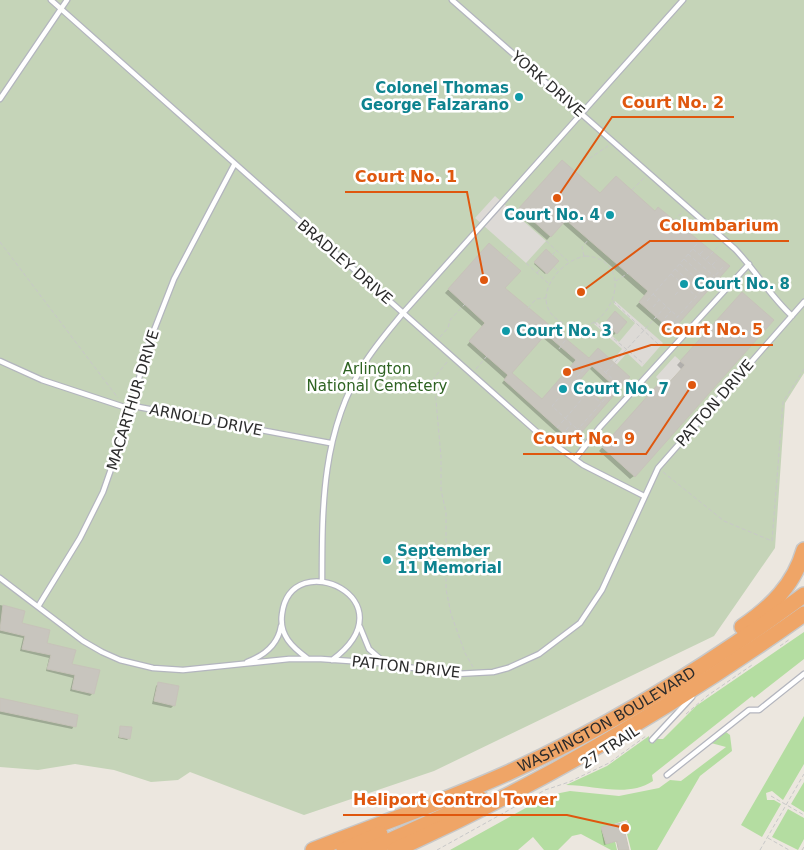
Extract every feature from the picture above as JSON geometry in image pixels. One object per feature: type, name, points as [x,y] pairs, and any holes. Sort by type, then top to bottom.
[{"type":"highway","points":[[673,684],[712,648],[773,602],[793,578],[804,550]]},
{"type":"highway","name":"WASHINGTON BOULEVARD","points":[[313,850],[483,784],[579,738],[673,684],[804,595]]},
{"type":"highway","name":"WASHINGTON BOULEVARD","points":[[395,850],[499,801],[606,741],[710,678],[804,614]]},
{"type":"highway","points":[[369,850],[606,741]]},
{"type":"highway","points":[[344,850],[440,808],[483,784]]},
{"type":"lane","name":"BRADLEY DRIVE","points":[[51,0],[234,165],[537,432],[606,478],[644,496]]},
{"type":"lane","points":[[0,99],[67,0]]},
{"type":"lane","name":"YORK DRIVE","points":[[452,0],[725,240],[749,264],[770,294],[792,316]]},
{"type":"lane","points":[[322,581],[324,485],[330,443],[354,380],[374,348],[403,313],[683,0]]},
{"type":"lane","name":"MACARTHUR DRIVE","points":[[39,606],[80,538],[103,492],[133,406],[144,356],[174,279],[234,165]]},
{"type":"lane","points":[[575,459],[600,427],[749,264]]},
{"type":"lane","name":"PATTON DRIVE","points":[[0,578],[83,641],[120,660],[166,670],[308,659],[387,665],[440,673],[477,674],[508,668],[539,654],[580,624],[607,582],[658,468],[804,302]]},
{"type":"lane","name":"ARNOLD DRIVE","points":[[0,361],[42,380],[124,407],[133,406],[330,443]]},
{"type":"lane","points":[[241,664],[266,652],[277,639],[285,603],[292,592],[303,585],[322,581],[332,583],[346,590],[356,605],[362,635],[369,649],[387,665]]},
{"type":"lane","points":[[332,660],[353,641],[359,620]]},
{"type":"lane","points":[[281,622],[287,641],[308,659]]},
{"type":"lane","points":[[667,775],[749,710],[759,710],[804,674]]},
{"type":"lane","points":[[652,740],[710,678]]},
{"type":"path","points":[[578,174],[584,162],[613,141]]},
{"type":"path","points":[[632,190],[649,173]]},
{"type":"path","points":[[674,221],[687,207]]},
{"type":"path","points":[[584,256],[582,247],[589,239]]},
{"type":"path","points":[[705,260],[725,240]]},
{"type":"path","points":[[546,241],[568,261]]},
{"type":"path","points":[[0,242],[124,407]]},
{"type":"path","points":[[647,301],[697,244]]},
{"type":"path","points":[[692,249],[719,272]]},
{"type":"path","points":[[699,255],[705,249]]},
{"type":"path","points":[[506,258],[512,251]]},
{"type":"path","points":[[552,255],[556,251]]},
{"type":"path","points":[[688,254],[714,277]]},
{"type":"path","points":[[584,256],[601,261],[607,266],[616,281],[612,301],[603,315],[594,322],[575,327],[555,317],[551,312],[547,298],[549,283],[568,261],[584,256]]},
{"type":"path","points":[[684,259],[710,282]]},
{"type":"path","points":[[712,266],[717,260]]},
{"type":"path","points":[[526,264],[549,283]]},
{"type":"path","points":[[679,264],[705,287]]},
{"type":"path","points":[[554,267],[558,271]]},
{"type":"path","points":[[672,323],[723,267]]},
{"type":"path","points":[[537,273],[541,268]]},
{"type":"path","points":[[675,268],[701,291]]},
{"type":"path","points":[[616,281],[628,273]]},
{"type":"path","points":[[670,274],[696,296]]},
{"type":"path","points":[[675,295],[684,286]]},
{"type":"path","points":[[652,294],[678,316]]},
{"type":"path","points":[[528,308],[536,299],[547,298]]},
{"type":"path","points":[[652,307],[659,300]]},
{"type":"path","points":[[612,301],[660,346]]},
{"type":"path","points":[[436,342],[448,328],[450,320],[464,304]]},
{"type":"path","points":[[606,372],[666,306]]},
{"type":"path","points":[[665,318],[671,310]]},
{"type":"path","points":[[621,316],[625,312]]},
{"type":"path","points":[[594,322],[644,364]]},
{"type":"path","points":[[560,348],[575,327]]},
{"type":"path","points":[[607,333],[611,329]]},
{"type":"path","points":[[453,356],[434,378],[441,458],[441,490],[446,512],[446,589],[451,614],[465,654],[477,674]]},
{"type":"path","points":[[472,373],[487,356]]},
{"type":"path","points":[[572,436],[578,430],[618,384],[592,360],[552,406],[578,430]]},
{"type":"path","points":[[658,468],[724,521],[772,541],[783,402],[804,369]]},
{"type":"path","points":[[575,381],[601,403]]},
{"type":"path","points":[[557,428],[594,386]]},
{"type":"path","points":[[566,430],[571,424]]},
{"type":"path","points":[[778,647],[792,637]]},
{"type":"path","points":[[682,718],[707,696],[755,663]]},
{"type":"path","name":"27 TRAIL","points":[[437,850],[545,790],[576,780],[610,763],[650,733],[656,735]]},
{"type":"path","points":[[760,850],[804,774]]},
{"type":"path","points":[[771,796],[804,815]]},
{"type":"path","points":[[767,838],[789,850]]},
{"type":"green space","name":"Arlington National Cemetery","points":[[0,0],[804,0],[804,373],[785,403],[775,548],[714,636],[434,771],[304,815],[190,772],[178,780],[151,782],[114,770],[75,764],[38,770],[0,767]]},
{"type":"green space","points":[[804,632],[804,659],[754,698],[752,696],[652,775],[653,781],[633,789],[622,790],[566,785],[607,766],[649,736],[649,739],[654,743],[657,739],[663,739],[696,706]]},
{"type":"green space","points":[[804,716],[804,764],[783,800],[772,791],[766,793],[767,800],[774,800],[781,804],[762,837],[741,825]]},
{"type":"green space","points":[[726,732],[730,735],[732,751],[700,776],[657,850],[631,850],[627,834],[630,833],[627,820],[601,828],[606,844],[615,841],[617,850],[611,850],[581,834],[572,836],[558,850],[544,850],[533,837],[518,850],[450,850],[542,799],[560,793],[570,791],[619,796],[659,788],[670,780],[681,781],[726,747],[711,743]]},
{"type":"green space","points":[[804,782],[804,812],[791,804]]},
{"type":"green space","points":[[788,809],[804,818],[804,839],[798,850],[772,837]]},
{"type":"shaded area","points":[[495,196],[546,241],[526,263],[475,218]]},
{"type":"shaded area","points":[[615,301],[663,343],[642,367],[627,353],[609,373],[605,369],[622,349],[594,324],[597,322],[619,342],[635,323],[614,304]]},
{"type":"shaded area","points":[[675,356],[685,365],[665,387],[656,377]]},
{"type":"building","points":[[562,160],[600,193],[616,176],[655,211],[658,207],[730,266],[672,331],[639,302],[648,291],[566,220],[551,237],[519,208]]},
{"type":"building","points":[[489,243],[521,271],[505,288],[589,358],[598,348],[630,377],[573,442],[504,380],[508,375],[469,341],[485,323],[448,289]],"holes":[[[546,334],[576,360],[542,399],[512,373]],[[592,366],[613,385],[601,400],[579,381]]]},
{"type":"building","points":[[546,249],[559,261],[547,274],[534,262]]},
{"type":"building","points":[[742,292],[774,320],[635,477],[602,447],[660,382],[665,387],[685,365],[680,361]]},
{"type":"building","points":[[615,311],[627,322],[617,334],[605,323]]},
{"type":"building","points":[[3,605],[25,611],[22,623],[50,630],[47,643],[76,650],[72,664],[100,670],[94,694],[72,689],[75,675],[47,669],[51,655],[22,649],[25,636],[0,630]]},
{"type":"building","points":[[158,682],[179,686],[175,706],[154,701]]},
{"type":"building","points":[[0,698],[78,715],[76,727],[0,711]]},
{"type":"building","points":[[120,726],[132,727],[130,739],[119,737]]},
{"type":"building","points":[[627,822],[630,832],[625,833],[629,850],[619,850],[617,841],[606,844],[601,827]]},
{"type":"place","name":"Colonel Thomas George Falzarano","points":[[519,97]]},
{"type":"place","name":"Court No. 2","points":[[557,198]]},
{"type":"place","name":"Court No. 4","points":[[610,215]]},
{"type":"place","name":"Court No. 1","points":[[484,280]]},
{"type":"place","name":"Court No. 8","points":[[684,284]]},
{"type":"place","name":"Columbarium","points":[[581,292]]},
{"type":"place","name":"Court No. 3","points":[[506,331]]},
{"type":"place","name":"Court No. 5","points":[[567,372]]},
{"type":"place","name":"Court No. 9","points":[[692,385]]},
{"type":"place","name":"Court No. 7","points":[[563,389]]},
{"type":"place","name":"September 11 Memorial","points":[[387,560]]},
{"type":"place","name":"Heliport Control Tower","points":[[625,828]]}]
